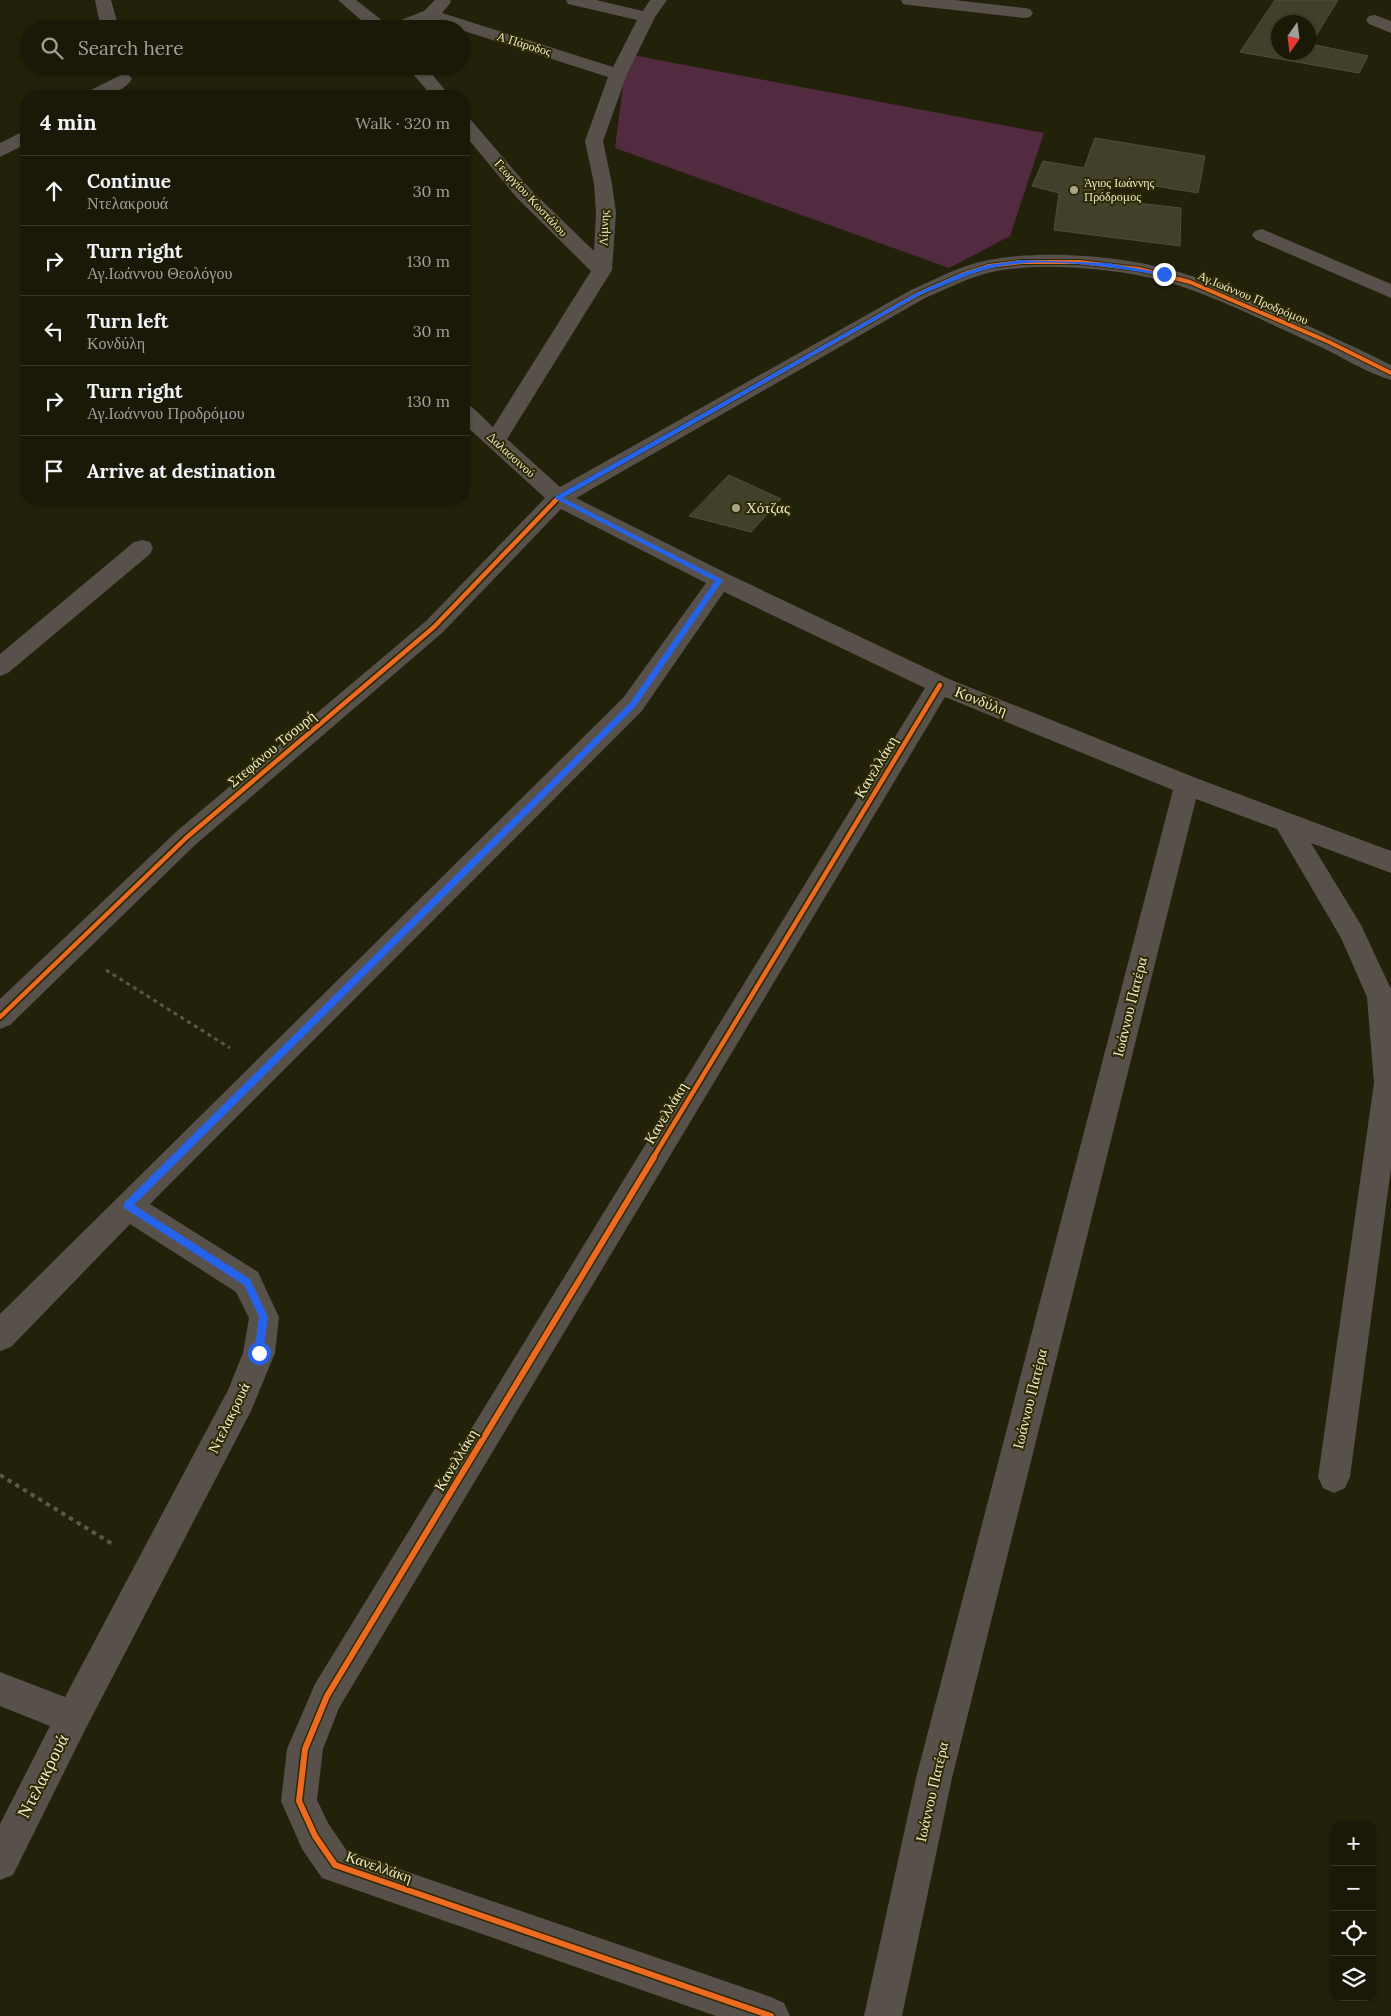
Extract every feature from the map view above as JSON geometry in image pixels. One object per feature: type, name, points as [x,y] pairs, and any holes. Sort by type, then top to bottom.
[{"type":"street","points":[[103,0],[108,20]]},
{"type":"street","points":[[346,0],[371,20]]},
{"type":"street","points":[[416,20],[430,15],[445,0]]},
{"type":"street","points":[[574,0],[647,17]]},
{"type":"street","name":"Λίμνης","points":[[495,441],[602,270],[606,213],[603,184],[594,141],[618,74],[647,17],[659,0]]},
{"type":"street","points":[[909,0],[1024,14]]},
{"type":"street","name":"Α Πάροδος","points":[[430,15],[446,20]]},
{"type":"street","points":[[1375,20],[1391,28]]},
{"type":"street","name":"Α Πάροδος","points":[[470,28],[618,74]]},
{"type":"street","points":[[100,90],[118,75]]},
{"type":"street","points":[[122,75],[125,90]]},
{"type":"street","points":[[423,75],[436,90]]},
{"type":"street","name":"Γεωργίου Κωστάλου","points":[[470,130],[524,194],[602,270]]},
{"type":"street","points":[[0,151],[20,139]]},
{"type":"street","points":[[1262,235],[1391,292]]},
{"type":"street","name":"Αγ.Ιωάννου Προδρόμου","points":[[558,498],[918,294],[961,275],[989,266],[1021,262],[1079,262],[1164,274],[1190,282],[1329,342],[1391,373]]},
{"type":"street","name":"Δαλασσινού","points":[[470,418],[558,498]]},
{"type":"street","name":"Κονδύλη","points":[[558,498],[720,580],[940,685],[1286,823],[1391,862]]},
{"type":"street","name":"Στεφάνου Τσουρή","points":[[0,1018],[186,838],[434,627],[558,498]]},
{"type":"street","points":[[0,667],[142,548]]},
{"type":"street","points":[[0,1336],[128,1206],[632,705],[720,580]]},
{"type":"street","name":"Κανελλάκη","points":[[771,2016],[335,1865],[316,1836],[298,1801],[305,1749],[327,1696],[940,685]]},
{"type":"street","name":"Ιωάννου Πατέρα","points":[[884,2016],[936,1768],[1187,784]]},
{"type":"street","points":[[1286,823],[1352,933],[1381,997],[1388,1083],[1334,1477]]},
{"type":"street","name":"Ντελακρουά","points":[[0,1862],[73,1718],[240,1400],[259,1353],[264,1317],[247,1282],[128,1206]]},
{"type":"street","name":"Ντελακρουά","points":[[0,1689],[73,1718]]},
{"type":"path","points":[[71,949],[215,1038]]},
{"type":"path","points":[[0,1475],[151,1568]]},
{"type":"shaded area","points":[[627,54],[1044,133],[1010,236],[949,268],[615,148]]},
{"type":"building","points":[[1275,0],[1338,0],[1316,36],[1316,15],[1271,15],[1271,57],[1240,52]]},
{"type":"building","points":[[1316,45],[1368,56],[1359,73],[1285,60],[1316,60]]},
{"type":"building","name":"Άγιος Ιωάννης Πρόδρομος","points":[[1095,138],[1205,156],[1198,193],[1106,178],[1101,199],[1181,208],[1180,246],[1054,230],[1059,193],[1032,186],[1043,161],[1084,168]]},
{"type":"building","name":"Χότζας","points":[[729,475],[781,499],[751,532],[689,516]]},
{"type":"cycle path","points":[[0,1017],[186,838],[434,627],[558,498],[918,294],[961,275],[989,266],[1021,262],[1079,262],[1139,269],[1190,282],[1329,342],[1391,373]]},
{"type":"cycle path","points":[[771,2016],[335,1865],[315,1836],[299,1801],[305,1749],[327,1696],[940,685]]},
{"type":"place","name":"Άγιος Ιωάννης Πρόδρομος","points":[[1074,190]]},
{"type":"place","name":"Χότζας","points":[[736,508]]},
{"type":"route","points":[[259,1353],[264,1317],[247,1282],[128,1206],[632,705],[720,580],[558,498],[918,294],[961,275],[989,266],[1021,262],[1079,262],[1164,274]]}]
